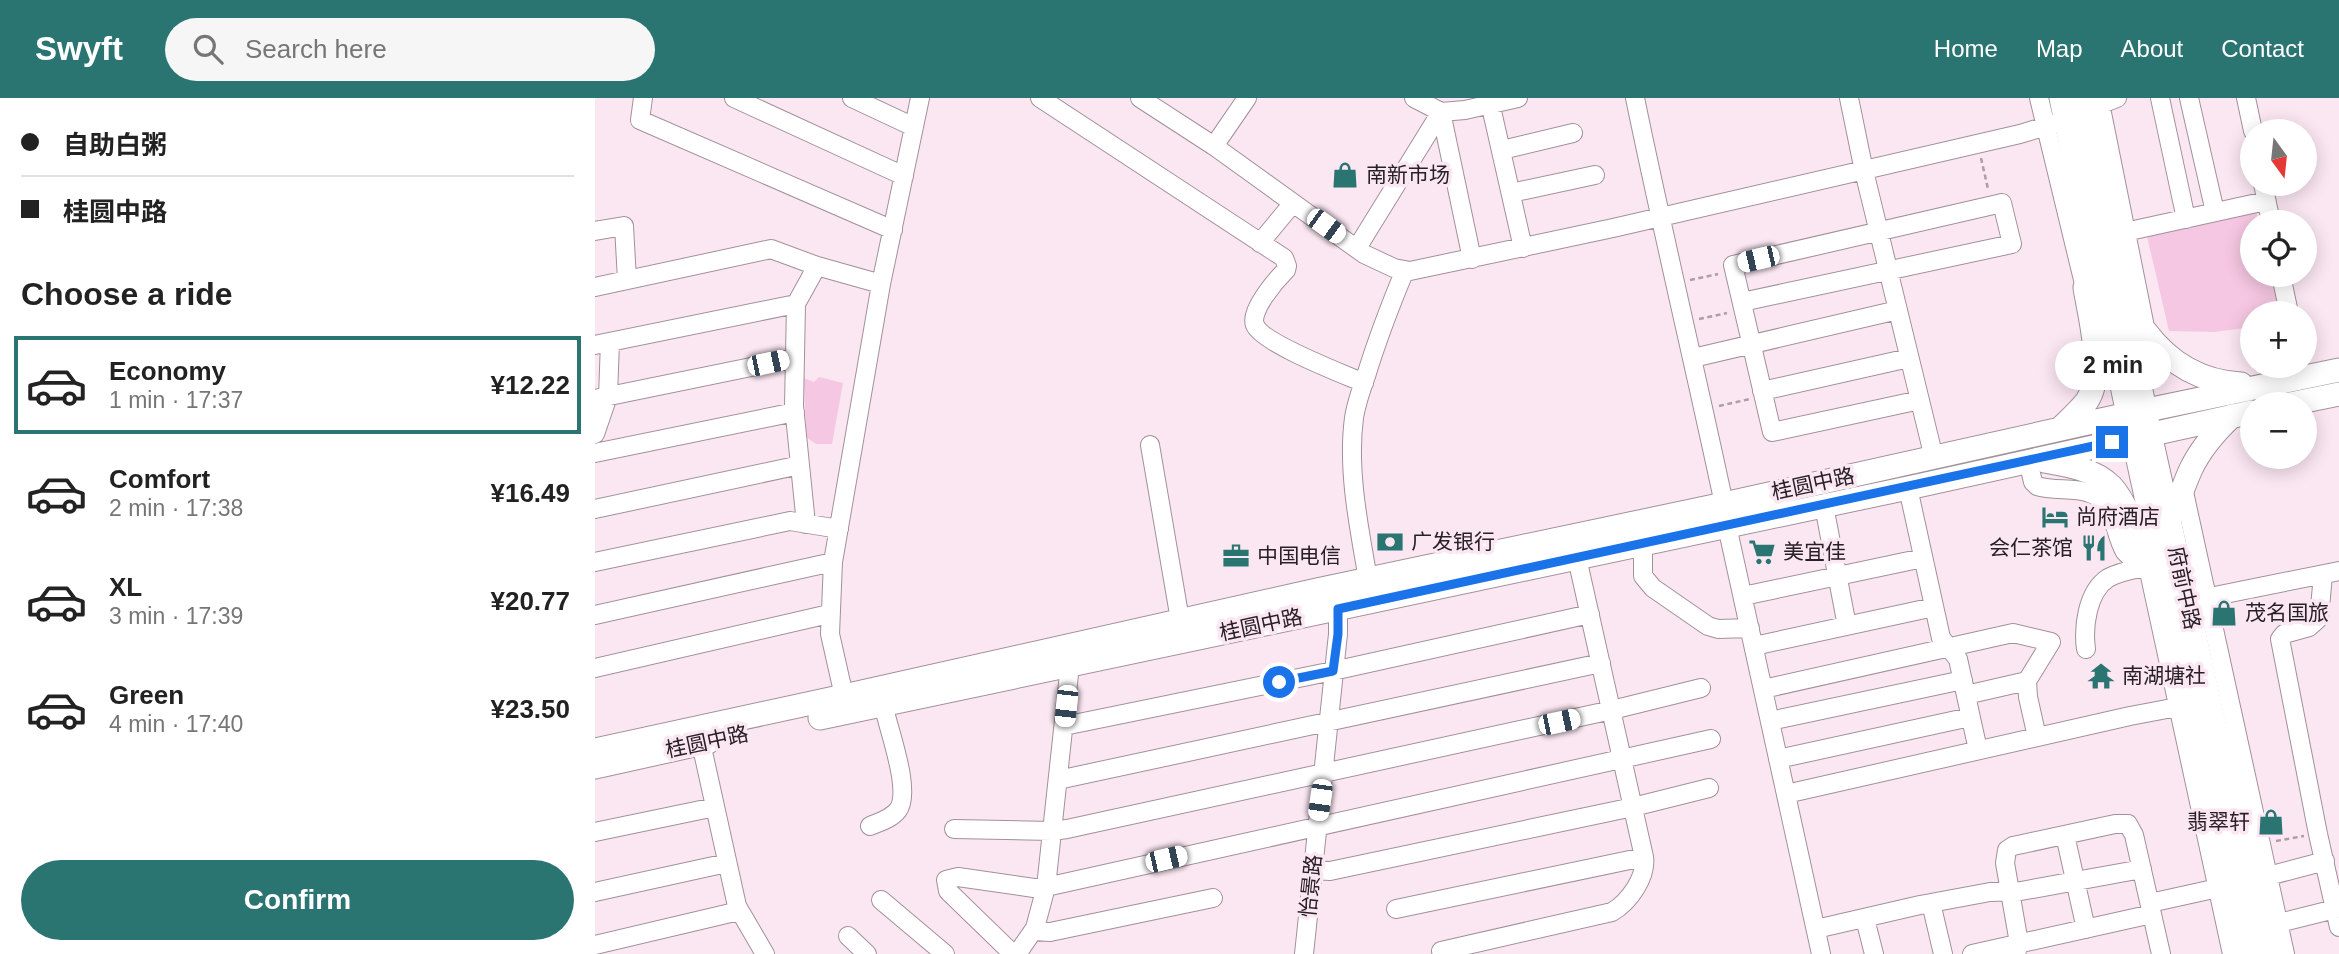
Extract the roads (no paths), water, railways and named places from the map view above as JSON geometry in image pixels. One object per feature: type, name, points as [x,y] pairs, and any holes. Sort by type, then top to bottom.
[{"type":"main road","name":"府前中路","points":[[2081,107],[2109,236],[2138,332],[2137,412]]},
{"type":"main road","name":"府前中路","points":[[2109,236],[2092,283],[2137,412],[2154,565],[2188,602]]},
{"type":"main road","points":[[2060,429],[2088,399],[2093,383],[2096,361],[2092,283]]},
{"type":"main road","points":[[2138,332],[2180,365],[2213,381],[2272,384],[2339,370]]},
{"type":"main road","name":"桂圆中路","points":[[595,750],[846,704],[883,704],[1643,544],[1726,515],[1934,458],[2272,384]]},
{"type":"main road","points":[[2317,398],[2339,394]]},
{"type":"main road","name":"桂圆中路","points":[[595,767],[701,743],[1180,620],[1368,579],[1726,515],[1824,506],[2240,414]]},
{"type":"main road","points":[[2169,519],[2184,492],[2190,472],[2209,439],[2240,416]]},
{"type":"main road","name":"府前中路","points":[[2141,436],[2169,519],[2188,602],[2241,882]]},
{"type":"main road","points":[[2031,460],[2071,466],[2095,475],[2111,486],[2154,565]]},
{"type":"main road","points":[[1336,586],[1338,609]]},
{"type":"main road","name":"府前中路","points":[[2188,602],[2168,629],[2185,706],[2257,934],[2267,954]]},
{"type":"street","points":[[643,98],[640,120],[893,230]]},
{"type":"street","points":[[734,98],[904,176]]},
{"type":"street","points":[[852,98],[914,127]]},
{"type":"street","points":[[846,704],[830,634],[833,562],[881,284],[920,98]]},
{"type":"street","points":[[1039,98],[1284,258],[1287,266],[1260,302],[1254,316],[1255,325],[1265,336],[1306,358],[1364,383]]},
{"type":"street","points":[[1140,98],[1214,146],[1357,248],[1394,268],[1417,271],[1976,144],[2081,107]]},
{"type":"street","points":[[1214,146],[1247,98]]},
{"type":"street","points":[[1414,98],[1441,112],[1518,98]]},
{"type":"street","points":[[1635,98],[1821,954]]},
{"type":"street","points":[[1849,98],[1864,171],[1934,458]]},
{"type":"street","points":[[2039,98],[2081,107]]},
{"type":"street","points":[[2159,98],[2186,219]]},
{"type":"street","points":[[2189,98],[2215,212]]},
{"type":"street","points":[[2246,98],[2250,119]]},
{"type":"street","points":[[1490,101],[1523,248]]},
{"type":"street","points":[[2081,107],[2092,283]]},
{"type":"street","points":[[1357,248],[1441,112]]},
{"type":"street","points":[[1441,112],[1472,259]]},
{"type":"street","points":[[1502,150],[1573,133]]},
{"type":"street","points":[[1511,193],[1595,175]]},
{"type":"street","points":[[2109,236],[2215,212],[2255,196]]},
{"type":"street","points":[[1260,243],[1293,203]]},
{"type":"street","points":[[1743,306],[2012,244],[2002,203],[1733,265],[1772,432],[1920,400]]},
{"type":"street","points":[[595,231],[624,226],[627,280]]},
{"type":"street","points":[[595,287],[771,249],[817,266],[881,284]]},
{"type":"street","points":[[806,524],[795,412],[796,304],[817,266]]},
{"type":"street","points":[[1368,579],[1359,527],[1352,445],[1354,416],[1379,335],[1405,270]]},
{"type":"street","points":[[595,435],[601,398],[602,343],[796,304]]},
{"type":"street","points":[[1693,358],[1898,310]]},
{"type":"street","points":[[601,398],[795,358]]},
{"type":"street","points":[[1763,394],[1909,358]]},
{"type":"street","points":[[595,453],[795,412]]},
{"type":"street","points":[[1150,445],[1180,620]]},
{"type":"street","points":[[595,509],[800,465]]},
{"type":"street","points":[[1908,488],[1941,638],[1958,659],[1978,750]]},
{"type":"street","points":[[2184,492],[2188,602],[2260,845],[2241,882],[2232,954]]},
{"type":"street","points":[[1824,506],[1847,626]]},
{"type":"street","points":[[595,562],[790,521],[839,529]]},
{"type":"street","points":[[1643,544],[1643,576],[1653,588],[1708,626],[1727,630],[1750,628]]},
{"type":"street","points":[[1441,951],[1612,912],[1636,886],[1645,867],[1577,558]]},
{"type":"street","points":[[1743,596],[1923,558]]},
{"type":"street","points":[[595,615],[833,562]]},
{"type":"street","points":[[2086,649],[2084,631],[2090,606],[2105,580],[2154,565],[2168,629]]},
{"type":"street","points":[[2188,602],[2331,573],[2319,618],[2309,627],[2284,634],[2280,639],[2339,927]]},
{"type":"street","points":[[1754,646],[1934,607]]},
{"type":"street","name":"怡景路","points":[[1304,954],[1338,634],[1338,609]]},
{"type":"street","points":[[595,668],[829,614]]},
{"type":"street","points":[[1064,726],[1333,671],[1590,614]]},
{"type":"street","points":[[1763,689],[2013,633],[2051,642],[2027,681],[2028,697],[2038,737]]},
{"type":"street","points":[[1058,780],[1601,663]]},
{"type":"street","points":[[1070,665],[1046,887],[1034,932],[1015,954],[948,891],[946,880],[954,876],[1034,888],[1046,887],[1711,739]]},
{"type":"street","points":[[1770,721],[1965,688],[2027,681]]},
{"type":"street","points":[[954,829],[1052,831],[1324,774],[1701,688]]},
{"type":"street","points":[[870,826],[890,818],[903,802],[898,760],[883,704]]},
{"type":"street","points":[[1786,794],[2185,706]]},
{"type":"street","points":[[1779,759],[1970,718]]},
{"type":"street","points":[[701,743],[739,911],[765,954]]},
{"type":"street","points":[[1312,870],[1330,871],[1633,807],[1709,788]]},
{"type":"street","points":[[595,832],[715,807]]},
{"type":"street","points":[[2017,948],[2005,863],[2007,850],[2013,846],[2115,824],[2127,824],[2134,835],[2161,954]]},
{"type":"street","points":[[2064,835],[2086,929]]},
{"type":"street","points":[[1396,909],[1644,857]]},
{"type":"street","points":[[1972,954],[2017,948],[2241,882],[2325,861]]},
{"type":"street","points":[[595,892],[727,863]]},
{"type":"street","points":[[1816,929],[1990,892],[2011,891],[2142,869]]},
{"type":"street","points":[[1034,932],[1050,932],[1213,898]]},
{"type":"street","points":[[881,900],[945,954]]},
{"type":"street","points":[[1931,903],[1943,954]]},
{"type":"street","points":[[2257,934],[2335,909]]},
{"type":"street","points":[[595,945],[739,911]]},
{"type":"street","points":[[1865,919],[1874,954]]},
{"type":"street","points":[[2257,934],[2285,954]]},
{"type":"street","points":[[848,936],[867,954]]},
{"type":"place","name":"南新市场","points":[[1345,175]]},
{"type":"place","name":"尚府酒店","points":[[2055,517]]},
{"type":"place","name":"广发银行","points":[[1390,542]]},
{"type":"place","name":"会仁茶馆","points":[[2094,548]]},
{"type":"place","name":"美宜佳","points":[[1762,552]]},
{"type":"place","name":"中国电信","points":[[1236,556]]},
{"type":"place","name":"茂名国旅","points":[[2224,613]]},
{"type":"place","name":"南湖塘社","points":[[2101,676]]},
{"type":"place","name":"翡翠轩","points":[[2271,822]]}]
